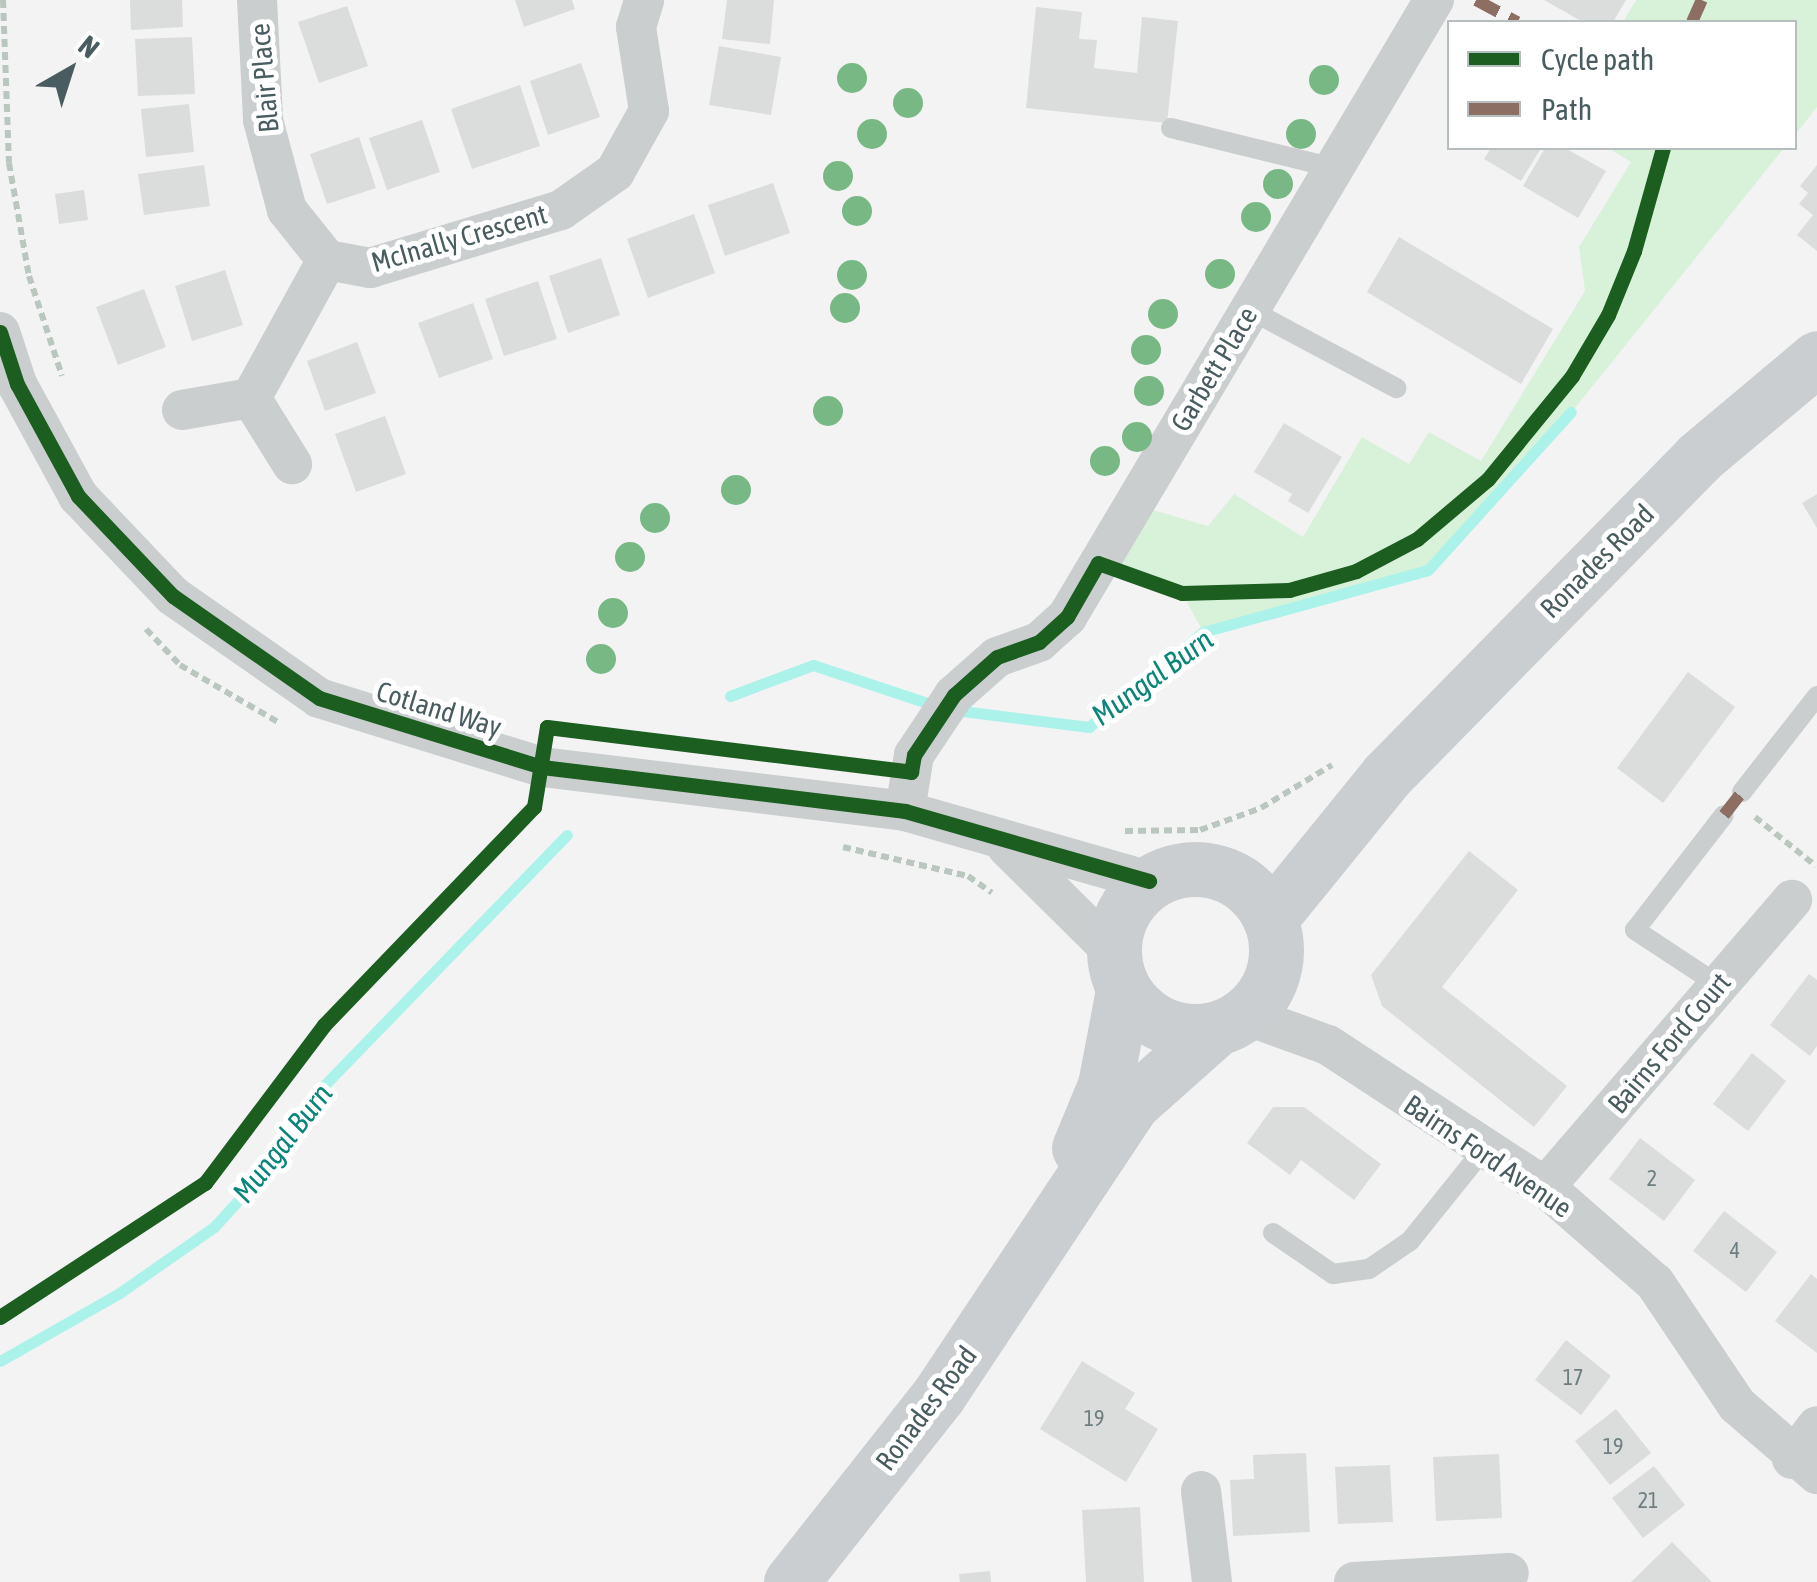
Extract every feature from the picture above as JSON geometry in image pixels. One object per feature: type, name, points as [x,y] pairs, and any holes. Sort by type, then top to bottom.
[{"type":"main road","name":"Ronades Road","points":[[1235,878],[1367,764],[1698,458],[1817,358]]},
{"type":"main road","name":"Ronades Road","points":[[1270,918],[1367,764]]},
{"type":"main road","points":[[1191,869],[1235,878],[1270,918],[1277,948],[1268,986],[1230,1022],[1180,1031],[1152,1021],[1117,971],[1122,912],[1149,881],[1191,869]]},
{"type":"main road","name":"Ronades Road","points":[[1048,1224],[1104,1085],[1117,971]]},
{"type":"main road","name":"Ronades Road","points":[[791,1582],[938,1396],[1048,1224],[1133,1104],[1230,1022]]},
{"type":"street","name":"Blair Place","points":[[257,0],[262,120],[287,210],[327,260]]},
{"type":"street","name":"McInally Crescent","points":[[327,260],[370,268],[561,210],[615,172],[648,111],[636,27],[644,0]]},
{"type":"street","name":"Garbett Place","points":[[904,811],[914,755],[954,696],[997,656],[1039,642],[1067,617],[1129,503],[1250,310],[1434,0]]},
{"type":"street","points":[[250,398],[327,260]]},
{"type":"street","name":"Cotland Way","points":[[0,332],[17,384],[78,496],[173,596],[319,698],[542,767],[904,811],[1004,844],[1149,881]]},
{"type":"street","points":[[182,410],[250,398]]},
{"type":"street","points":[[250,398],[292,464]]},
{"type":"street","name":"Cotland Way","points":[[1004,844],[1117,971]]},
{"type":"street","name":"Bairns Ford Court","points":[[1545,1187],[1804,887]]},
{"type":"street","name":"Bairns Ford Avenue","points":[[1230,1022],[1328,1045],[1545,1187],[1656,1283],[1737,1405],[1804,1466]]},
{"type":"street","points":[[1804,1466],[1817,1426]]},
{"type":"street","points":[[1201,1490],[1212,1582]]},
{"type":"street","points":[[1354,1582],[1509,1573]]},
{"type":"lane","points":[[1171,128],[1334,168]]},
{"type":"lane","points":[[1250,310],[1396,388]]},
{"type":"lane","points":[[1745,802],[1817,696]]},
{"type":"lane","points":[[1720,986],[1635,930],[1724,816]]},
{"type":"lane","points":[[1272,1233],[1332,1274],[1369,1269],[1410,1241],[1484,1149]]},
{"type":"path","points":[[1106,827],[1200,830],[1367,764]]},
{"type":"path","points":[[1745,802],[1817,866]]},
{"type":"green space","points":[[1636,0],[1817,0],[1817,107],[1797,132],[1797,20],[1624,20]]},
{"type":"green space","points":[[1611,150],[1782,150],[1571,413],[1428,570],[1203,632],[1182,593],[1098,563],[1129,503],[1208,526],[1234,494],[1303,537],[1362,437],[1409,464],[1429,432],[1481,461],[1585,291],[1579,247],[1631,162]]},
{"type":"building","points":[[130,0],[182,0],[183,27],[131,30]]},
{"type":"building","points":[[515,0],[572,0],[575,9],[524,27]]},
{"type":"building","points":[[727,0],[774,0],[770,44],[722,39]]},
{"type":"building","points":[[1544,0],[1626,0],[1614,20],[1579,20]]},
{"type":"building","points":[[347,6],[368,66],[319,83],[298,22]]},
{"type":"building","points":[[1036,7],[1082,12],[1079,39],[1097,40],[1094,68],[1137,73],[1142,17],[1178,21],[1167,123],[1026,108]]},
{"type":"building","points":[[192,37],[195,94],[138,96],[135,39]]},
{"type":"building","points":[[719,46],[781,57],[771,115],[709,105]]},
{"type":"building","points":[[581,63],[600,117],[548,135],[530,81]]},
{"type":"building","points":[[520,85],[540,146],[472,169],[451,109]]},
{"type":"building","points":[[189,104],[194,152],[146,157],[141,109]]},
{"type":"building","points":[[422,120],[440,172],[387,190],[369,138]]},
{"type":"building","points":[[359,137],[376,188],[327,204],[310,154]]},
{"type":"building","points":[[1490,150],[1540,150],[1521,181],[1484,159]]},
{"type":"building","points":[[1544,150],[1569,150],[1606,171],[1578,218],[1523,186]]},
{"type":"building","points":[[204,165],[210,206],[144,215],[138,174]]},
{"type":"building","points":[[1817,165],[1817,251],[1797,235],[1813,215],[1799,204],[1808,193],[1800,186]]},
{"type":"building","points":[[773,183],[790,233],[725,256],[708,205]]},
{"type":"building","points":[[84,190],[88,220],[59,224],[55,194]]},
{"type":"building","points":[[694,214],[715,273],[648,298],[627,239]]},
{"type":"building","points":[[1399,237],[1553,329],[1521,384],[1367,292]]},
{"type":"building","points":[[601,258],[620,315],[568,333],[549,276]]},
{"type":"building","points":[[225,270],[243,325],[192,341],[175,286]]},
{"type":"building","points":[[538,281],[557,339],[504,356],[485,299]]},
{"type":"building","points":[[144,289],[166,347],[118,365],[96,307]]},
{"type":"building","points":[[473,303],[493,359],[439,378],[418,323]]},
{"type":"building","points":[[357,342],[376,393],[325,411],[307,361]]},
{"type":"building","points":[[385,416],[406,474],[356,492],[335,434]]},
{"type":"building","points":[[1284,423],[1342,457],[1308,513],[1288,501],[1292,494],[1254,472]]},
{"type":"building","points":[[1817,494],[1817,528],[1802,503]]},
{"type":"building","points":[[1688,672],[1735,707],[1663,803],[1617,768]]},
{"type":"building","points":[[1469,851],[1518,890],[1442,987],[1567,1086],[1534,1127],[1382,1006],[1371,975]]},
{"type":"building","points":[[1809,974],[1817,980],[1817,1046],[1810,1056],[1770,1025]]},
{"type":"building","points":[[1752,1053],[1786,1081],[1748,1131],[1713,1104]]},
{"type":"building","points":[[1273,1107],[1304,1107],[1381,1164],[1354,1200],[1301,1160],[1290,1175],[1247,1143]]},
{"type":"building","points":[[1640,1138],[1695,1180],[1664,1221],[1609,1179]]},
{"type":"building","points":[[1724,1211],[1777,1252],[1746,1292],[1693,1251]]},
{"type":"building","points":[[1811,1274],[1817,1279],[1817,1353],[1775,1321]]},
{"type":"building","points":[[1566,1340],[1611,1376],[1581,1415],[1535,1380]]},
{"type":"building","points":[[1082,1361],[1135,1393],[1125,1409],[1158,1429],[1126,1482],[1040,1429]]},
{"type":"building","points":[[1616,1409],[1651,1453],[1610,1485],[1575,1441]]},
{"type":"building","points":[[1306,1453],[1310,1532],[1233,1536],[1230,1480],[1254,1479],[1253,1455]]},
{"type":"building","points":[[1499,1454],[1502,1518],[1436,1521],[1433,1457]]},
{"type":"building","points":[[1390,1465],[1393,1522],[1338,1524],[1335,1467]]},
{"type":"building","points":[[1654,1466],[1685,1505],[1643,1538],[1612,1498]]},
{"type":"building","points":[[1140,1507],[1144,1582],[1086,1582],[1082,1510]]},
{"type":"building","points":[[1672,1542],[1712,1582],[1631,1582]]},
{"type":"building","points":[[990,1571],[991,1582],[960,1582],[959,1574]]},
{"type":"waterway","name":"Mungal Burn","points":[[954,710],[1089,727],[1203,632],[1428,570],[1571,412]]},
{"type":"waterway","name":"Mungal Burn","points":[[730,696],[813,665],[936,706]]},
{"type":"waterway","name":"Mungal Burn","points":[[0,1361],[118,1294],[214,1227],[255,1182],[310,1100],[567,835]]},
{"type":"marked path","points":[[1476,0],[1513,20]]},
{"type":"marked path","points":[[1693,20],[1702,0]]},
{"type":"marked path","points":[[1724,815],[1742,792]]},
{"type":"cycle path","points":[[0,1317],[205,1183],[324,1025],[534,807],[547,727],[911,772],[914,755],[954,695],[997,657],[1039,642],[1067,617],[1098,563],[1182,593],[1289,590],[1356,571],[1417,539],[1488,479],[1572,376],[1608,315],[1634,251],[1662,150]]},
{"type":"cycle path","points":[[0,332],[17,384],[78,496],[173,596],[319,698],[542,767],[905,811],[1149,881]]}]
